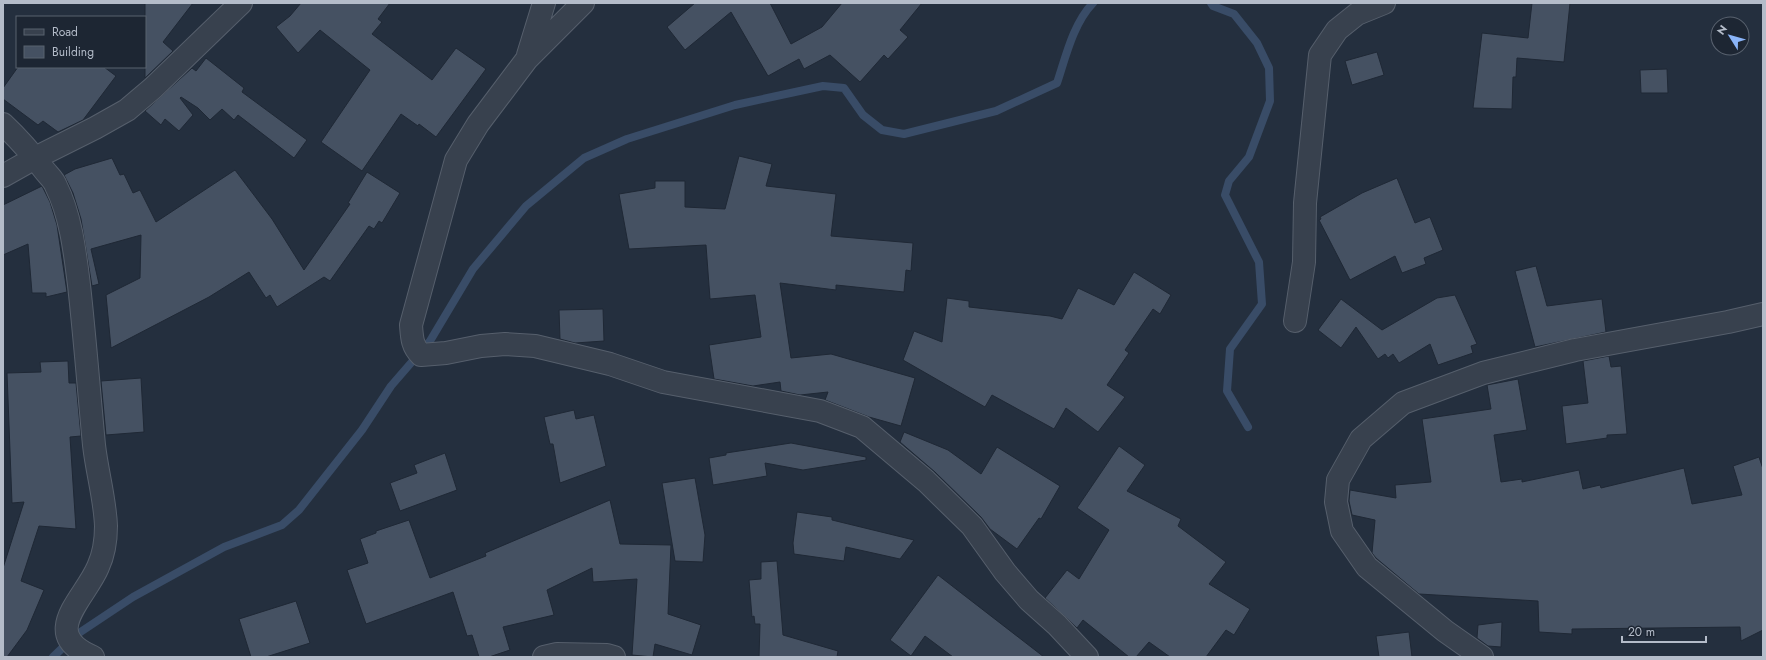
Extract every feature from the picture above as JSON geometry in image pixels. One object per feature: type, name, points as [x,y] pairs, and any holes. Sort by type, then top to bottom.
[{"type":"street","points":[[3,176],[95,128],[126,110],[153,88],[241,3]]},
{"type":"street","points":[[527,59],[544,3]]},
{"type":"street","points":[[583,3],[527,59],[478,124],[456,160],[411,326],[412,342],[421,355],[446,353],[481,346],[505,344],[536,346],[610,364],[662,382],[820,410],[862,427],[926,482],[972,526],[1004,572],[1029,600],[1057,625],[1087,657]]},
{"type":"street","points":[[1295,321],[1304,262],[1305,202],[1320,55],[1337,30],[1357,14],[1384,3]]},
{"type":"street","points":[[3,124],[35,158],[56,184],[66,213],[76,265],[84,330],[94,446],[106,525],[105,546],[98,568],[67,620],[66,634],[70,642],[79,652],[93,657]]},
{"type":"street","points":[[1482,657],[1445,631],[1367,567],[1342,531],[1336,502],[1338,480],[1361,439],[1403,403],[1483,374],[1574,350],[1728,322],[1763,314]]},
{"type":"street","points":[[544,657],[557,654],[607,655],[614,657]]},
{"type":"building","points":[[145,3],[193,3],[163,42],[173,51],[145,78],[146,16]]},
{"type":"building","points":[[301,3],[390,3],[378,19],[382,22],[372,34],[432,80],[456,48],[486,69],[436,137],[419,124],[418,126],[401,114],[362,171],[321,142],[370,70],[320,30],[298,53],[276,27],[290,16]]},
{"type":"building","points":[[695,3],[770,3],[791,44],[822,27],[842,3],[922,3],[900,30],[908,37],[888,59],[884,55],[860,82],[830,55],[804,69],[799,59],[768,76],[731,12],[685,50],[667,27]]},
{"type":"building","points":[[1532,3],[1570,3],[1564,62],[1517,58],[1516,77],[1513,77],[1512,109],[1473,108],[1482,33],[1528,38]]},
{"type":"building","points":[[1377,52],[1384,75],[1352,85],[1345,61]]},
{"type":"building","points":[[206,58],[244,88],[242,92],[307,140],[294,158],[238,115],[234,120],[222,109],[210,120],[198,108],[181,97],[180,98],[193,115],[179,131],[165,119],[161,125],[145,111],[192,68],[196,71]]},
{"type":"building","points":[[17,68],[105,68],[116,76],[83,120],[58,132],[43,121],[38,125],[3,99],[3,88]]},
{"type":"building","points":[[1667,69],[1668,93],[1641,93],[1640,70]]},
{"type":"building","points":[[739,156],[772,164],[766,186],[836,194],[831,236],[913,243],[911,271],[906,270],[904,292],[836,285],[836,290],[780,283],[791,358],[831,354],[915,378],[901,426],[869,417],[825,400],[828,392],[800,395],[781,391],[780,382],[753,386],[714,379],[709,345],[761,337],[755,295],[710,299],[706,245],[629,249],[619,194],[655,188],[655,181],[685,181],[685,207],[725,209]]},
{"type":"building","points":[[112,158],[120,175],[124,174],[133,193],[140,190],[156,222],[235,170],[272,219],[304,270],[350,204],[348,203],[367,172],[400,193],[382,223],[379,221],[374,229],[369,226],[330,281],[324,277],[277,307],[270,295],[266,298],[249,272],[209,297],[111,348],[106,295],[140,278],[141,235],[91,249],[99,284],[92,286],[81,219],[73,193],[64,175],[75,169]]},
{"type":"building","points":[[1397,178],[1415,223],[1430,217],[1443,250],[1424,258],[1426,264],[1402,273],[1395,256],[1350,280],[1319,220],[1321,219],[1320,217],[1362,193]]},
{"type":"building","points":[[42,186],[50,202],[57,225],[67,292],[46,297],[46,293],[32,293],[28,244],[3,255],[3,205]]},
{"type":"building","points":[[1536,266],[1547,306],[1602,299],[1606,332],[1535,347],[1515,271]]},
{"type":"building","points":[[1134,272],[1171,295],[1160,314],[1153,309],[1125,350],[1129,353],[1107,385],[1125,397],[1098,432],[1066,408],[1054,429],[992,395],[985,407],[903,360],[914,331],[942,342],[947,298],[969,301],[969,307],[1050,316],[1062,319],[1078,288],[1114,305]]},
{"type":"building","points":[[1455,295],[1477,344],[1471,346],[1473,353],[1438,365],[1430,344],[1399,363],[1393,354],[1388,358],[1385,354],[1378,359],[1356,327],[1341,348],[1318,330],[1341,299],[1382,330],[1437,298]]},
{"type":"building","points":[[603,309],[604,341],[575,343],[560,339],[559,310]]},
{"type":"building","points":[[1609,356],[1611,367],[1621,366],[1627,434],[1607,435],[1607,438],[1566,444],[1562,406],[1588,403],[1583,361]]},
{"type":"building","points":[[68,361],[69,383],[76,383],[81,436],[70,437],[76,529],[39,526],[21,581],[44,590],[27,630],[7,657],[3,657],[3,568],[24,502],[12,503],[7,373],[41,372],[40,362]]},
{"type":"building","points":[[141,378],[144,432],[106,435],[101,381]]},
{"type":"building","points":[[1518,379],[1527,430],[1494,435],[1501,482],[1522,479],[1522,482],[1579,470],[1583,489],[1600,485],[1601,488],[1684,468],[1692,504],[1742,495],[1733,466],[1759,457],[1763,469],[1763,630],[1741,641],[1740,627],[1572,629],[1572,634],[1539,632],[1538,601],[1419,594],[1376,558],[1372,553],[1375,520],[1352,515],[1349,501],[1350,490],[1396,498],[1395,485],[1431,482],[1422,419],[1491,409],[1487,385]]},
{"type":"building","points":[[574,410],[576,419],[594,415],[606,466],[560,483],[553,444],[550,444],[544,417]]},
{"type":"building","points":[[904,432],[948,450],[981,474],[997,447],[1060,486],[1041,519],[1039,518],[1017,549],[990,529],[981,517],[935,472],[900,442]]},
{"type":"building","points":[[791,443],[866,457],[866,460],[803,470],[765,463],[767,476],[713,485],[709,458],[726,455],[726,453]]},
{"type":"building","points":[[1119,446],[1145,465],[1127,491],[1181,519],[1178,526],[1226,562],[1209,584],[1250,609],[1234,635],[1226,630],[1206,657],[1170,657],[1149,642],[1136,657],[1129,657],[1083,620],[1077,628],[1045,598],[1067,570],[1079,579],[1109,530],[1077,508]]},
{"type":"building","points":[[445,453],[457,490],[400,511],[390,483],[417,473],[414,465]]},
{"type":"building","points":[[695,478],[705,535],[703,562],[675,561],[662,483]]},
{"type":"building","points":[[610,500],[620,544],[671,545],[668,614],[701,625],[692,655],[655,644],[653,657],[632,655],[637,579],[593,582],[592,568],[547,590],[554,615],[503,627],[510,650],[489,657],[479,657],[472,635],[467,636],[453,592],[366,624],[347,570],[368,563],[360,539],[376,533],[376,531],[409,520],[430,578],[486,556],[485,553]]},
{"type":"building","points":[[797,512],[832,517],[832,520],[914,540],[900,559],[846,547],[844,561],[794,554],[793,543]]},
{"type":"building","points":[[777,561],[783,635],[838,651],[837,657],[759,657],[760,624],[755,624],[754,616],[752,617],[749,580],[761,579],[761,562]]},
{"type":"building","points":[[938,575],[1044,657],[953,657],[925,636],[911,656],[890,640]]},
{"type":"building","points":[[296,601],[310,643],[266,657],[251,657],[239,619]]},
{"type":"building","points":[[1502,622],[1501,647],[1488,646],[1477,638],[1478,625]]},
{"type":"building","points":[[1409,632],[1412,657],[1379,657],[1376,636]]},
{"type":"waterway","points":[[53,657],[76,635],[133,597],[224,547],[282,525],[299,510],[362,430],[391,386],[430,341],[473,269],[526,206],[584,158],[627,139],[735,105],[823,86],[844,88],[863,115],[882,130],[904,134],[996,111],[1057,83],[1075,30],[1086,11],[1093,3]]},
{"type":"waterway","points":[[1211,3],[1213,6],[1234,14],[1257,43],[1269,68],[1270,101],[1249,157],[1229,181],[1225,195],[1259,262],[1262,304],[1230,349],[1227,391],[1248,427]]}]
